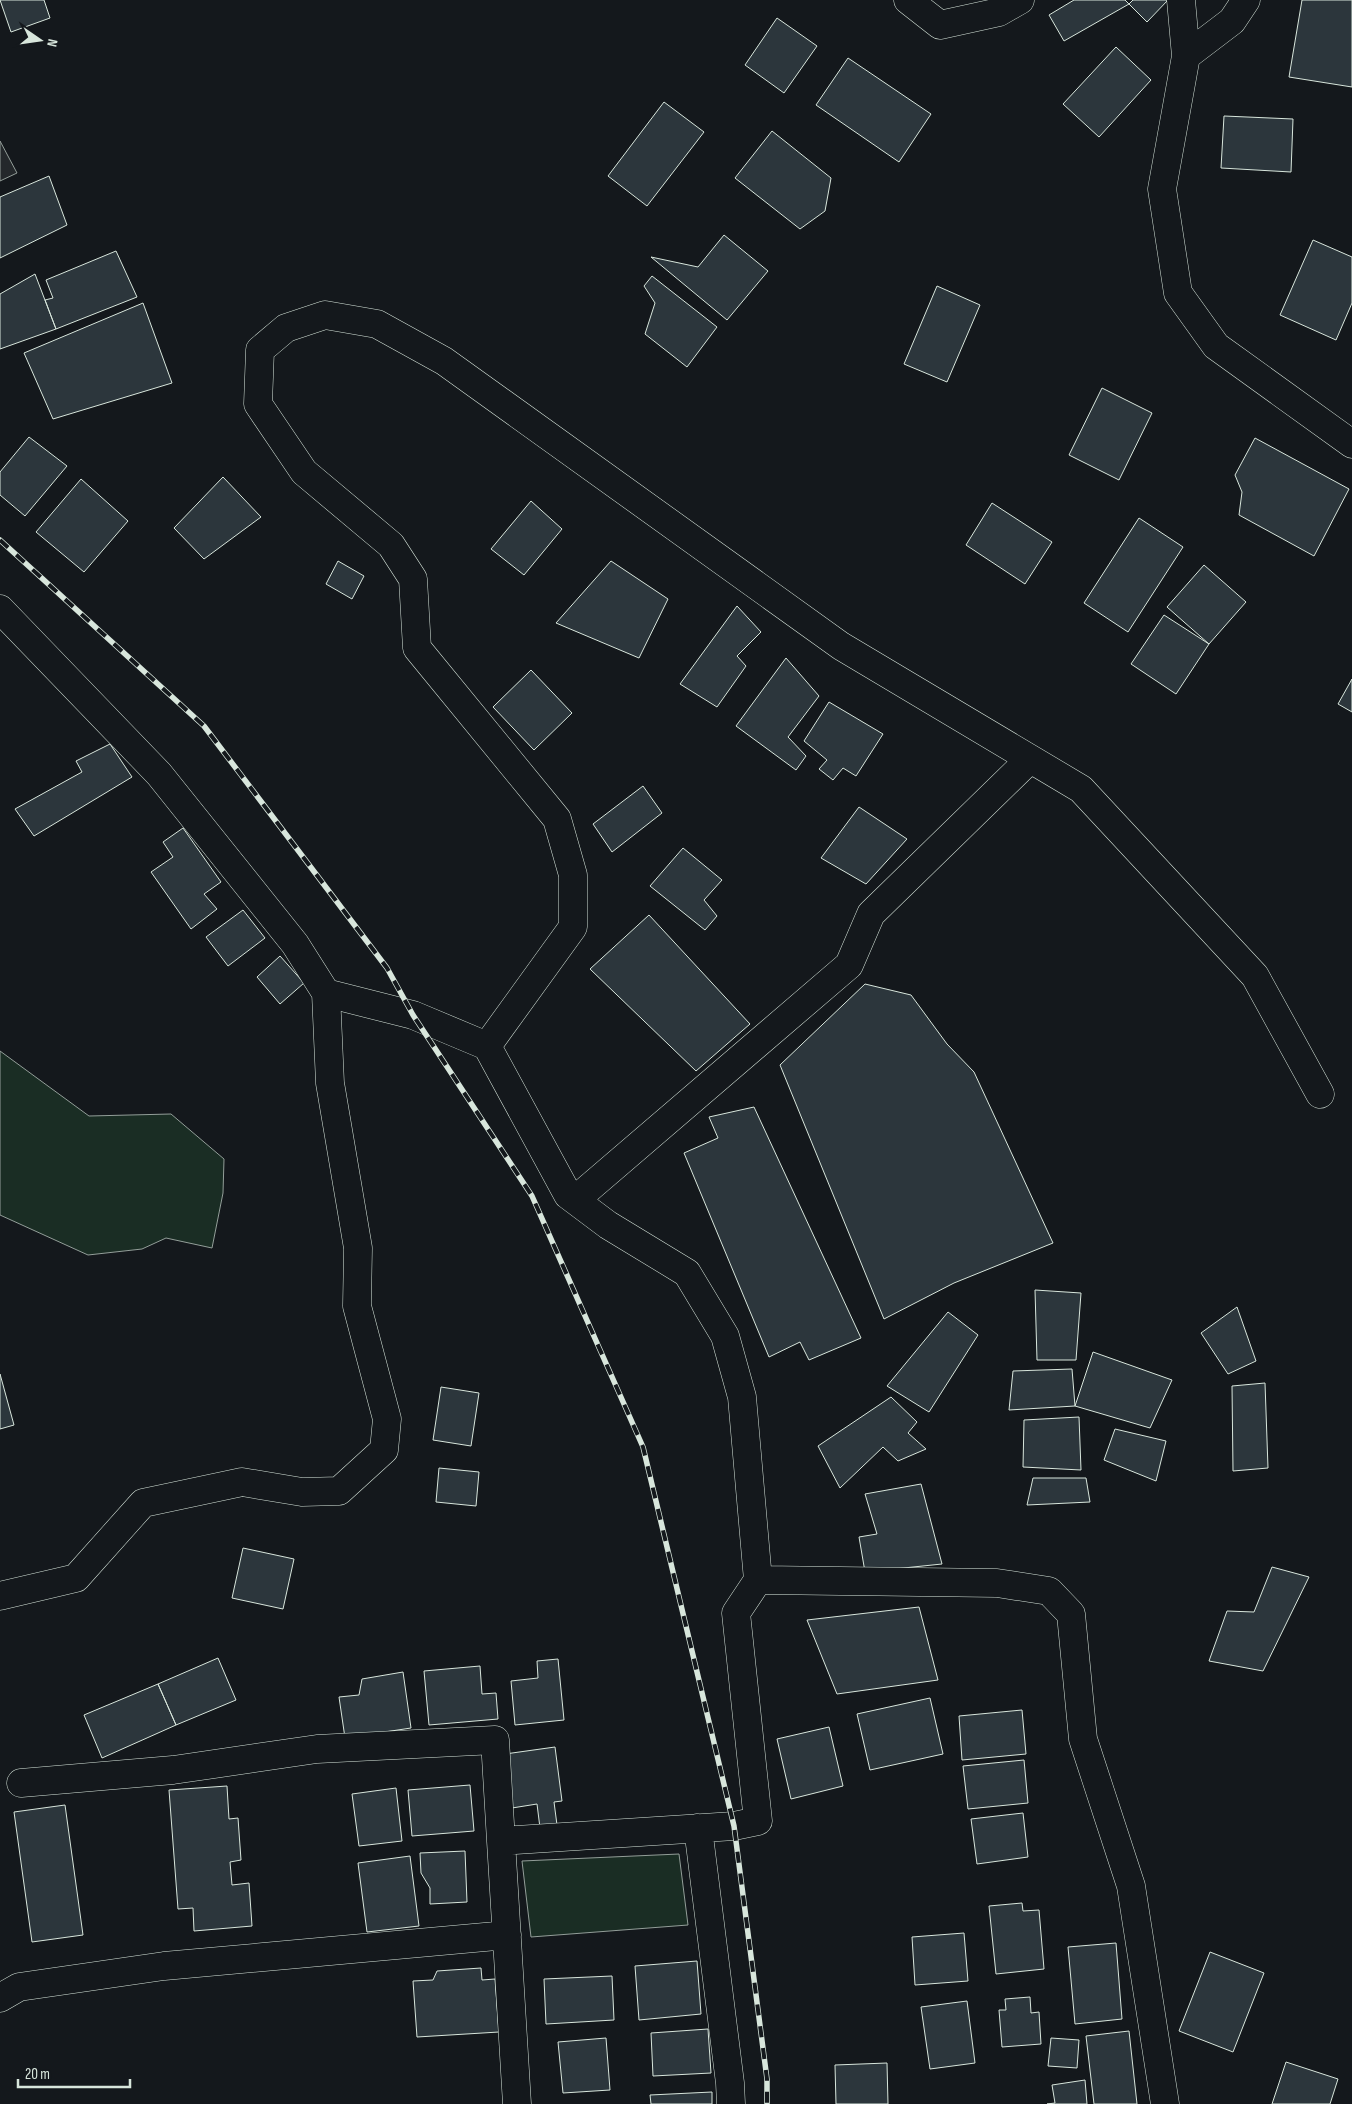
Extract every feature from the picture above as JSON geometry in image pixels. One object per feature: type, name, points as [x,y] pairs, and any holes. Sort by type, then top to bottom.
[{"type":"street","points":[[908,0],[940,25],[999,12],[1020,0]]},
{"type":"street","points":[[1181,0],[1186,56],[1162,189],[1178,293],[1216,346],[1352,444]]},
{"type":"street","points":[[1186,56],[1232,21],[1246,0]]},
{"type":"street","points":[[487,1046],[573,927],[572,875],[557,819],[417,648],[413,579],[391,545],[304,472],[258,404],[260,350],[286,328],[325,315],[377,324],[444,361],[842,646],[1081,789],[1255,976],[1320,1094]]},
{"type":"street","points":[[0,609],[159,774],[295,944],[326,993],[330,1083],[358,1248],[357,1306],[387,1420],[384,1450],[339,1491],[302,1492],[242,1482],[144,1503],[76,1578],[0,1596]]},
{"type":"street","points":[[575,1200],[850,965],[871,914],[1030,758]]},
{"type":"street","points":[[326,993],[413,1015],[487,1046],[568,1195],[608,1225],[687,1272],[725,1336],[742,1397],[758,1580],[736,1613],[758,1821],[734,1826],[501,1841]]},
{"type":"street","points":[[758,1580],[997,1583],[1049,1590],[1071,1614],[1083,1740],[1131,1886],[1165,2104]]},
{"type":"street","points":[[21,1783],[173,1770],[317,1749],[494,1740],[517,2104]]},
{"type":"street","points":[[698,1828],[730,2083],[731,2104]]},
{"type":"street","points":[[0,1998],[19,1987],[164,1966],[507,1935]]},
{"type":"green space","points":[[0,1051],[89,1116],[171,1114],[224,1159],[223,1193],[212,1248],[166,1238],[142,1249],[88,1255],[0,1215]]},
{"type":"green space","points":[[679,1854],[688,1925],[531,1937],[522,1861]]},
{"type":"shaded area","points":[[0,141],[17,173],[0,181]]},
{"type":"building","points":[[0,0],[44,0],[50,18],[11,32]]},
{"type":"building","points":[[1074,0],[1125,0],[1129,4],[1064,41],[1049,15]]},
{"type":"building","points":[[1133,0],[1168,0],[1147,22],[1129,4]]},
{"type":"building","points":[[1302,0],[1352,0],[1352,87],[1289,77]]},
{"type":"building","points":[[777,18],[817,46],[784,93],[745,65]]},
{"type":"building","points":[[1116,47],[1151,80],[1099,137],[1063,104]]},
{"type":"building","points":[[848,58],[931,114],[899,162],[816,105]]},
{"type":"building","points":[[664,102],[704,132],[647,206],[608,176]]},
{"type":"building","points":[[1224,116],[1293,119],[1291,172],[1221,168]]},
{"type":"building","points":[[772,131],[831,178],[825,211],[800,229],[735,178]]},
{"type":"building","points":[[49,176],[67,225],[0,258],[0,197]]},
{"type":"building","points":[[724,235],[768,271],[727,320],[651,257],[698,267]]},
{"type":"building","points":[[1313,240],[1352,257],[1352,303],[1336,340],[1280,315]]},
{"type":"building","points":[[116,251],[137,297],[56,329],[45,300],[53,298],[46,280]]},
{"type":"building","points":[[35,274],[56,329],[0,349],[0,294]]},
{"type":"building","points":[[652,276],[717,327],[687,367],[645,334],[655,303],[644,286]]},
{"type":"building","points":[[937,286],[980,305],[947,382],[904,364]]},
{"type":"building","points":[[143,303],[172,383],[53,419],[24,353]]},
{"type":"building","points":[[1102,388],[1152,413],[1119,480],[1069,455]]},
{"type":"building","points":[[29,437],[67,466],[25,516],[0,495],[0,472]]},
{"type":"building","points":[[1255,438],[1349,489],[1314,556],[1239,515],[1242,492],[1235,475]]},
{"type":"building","points":[[223,477],[261,517],[204,559],[174,528]]},
{"type":"building","points":[[81,479],[128,521],[84,572],[36,532]]},
{"type":"building","points":[[531,501],[562,529],[524,575],[491,549]]},
{"type":"building","points":[[992,503],[1052,542],[1025,584],[966,545]]},
{"type":"building","points":[[1139,518],[1183,547],[1128,632],[1084,603]]},
{"type":"building","points":[[338,561],[364,576],[352,599],[326,584]]},
{"type":"building","points":[[611,561],[668,599],[639,658],[556,623]]},
{"type":"building","points":[[1204,565],[1246,602],[1209,644],[1167,607]]},
{"type":"building","points":[[737,606],[761,632],[737,656],[746,666],[717,707],[680,684]]},
{"type":"building","points":[[1164,615],[1209,644],[1176,694],[1131,664]]},
{"type":"building","points":[[786,658],[819,696],[788,737],[806,756],[796,770],[736,726]]},
{"type":"building","points":[[531,670],[572,713],[534,750],[493,707]]},
{"type":"building","points":[[1352,679],[1352,712],[1338,704]]},
{"type":"building","points":[[829,702],[883,734],[856,776],[843,768],[833,780],[819,769],[827,760],[804,741]]},
{"type":"building","points":[[110,744],[132,777],[34,836],[15,809],[82,772],[76,761]]},
{"type":"building","points":[[643,786],[662,813],[612,852],[593,824]]},
{"type":"building","points":[[859,807],[907,839],[866,884],[821,858]]},
{"type":"building","points":[[183,828],[221,882],[204,894],[217,909],[191,929],[151,872],[173,857],[163,842]]},
{"type":"building","points":[[683,848],[722,880],[704,900],[717,916],[705,930],[650,886]]},
{"type":"building","points":[[243,910],[265,938],[228,966],[206,937]]},
{"type":"building","points":[[649,915],[750,1024],[696,1071],[590,969]]},
{"type":"building","points":[[280,956],[304,983],[280,1004],[257,977]]},
{"type":"building","points":[[865,984],[911,995],[947,1044],[974,1072],[1053,1243],[954,1283],[884,1319],[780,1065]]},
{"type":"building","points":[[754,1107],[861,1338],[809,1360],[800,1342],[769,1357],[684,1153],[718,1138],[709,1117]]},
{"type":"building","points":[[1035,1290],[1081,1293],[1076,1360],[1037,1360]]},
{"type":"building","points":[[1237,1307],[1256,1361],[1228,1374],[1201,1333]]},
{"type":"building","points":[[948,1312],[978,1335],[929,1412],[887,1386]]},
{"type":"building","points":[[1093,1352],[1172,1380],[1150,1428],[1075,1406]]},
{"type":"building","points":[[1072,1369],[1075,1406],[1009,1410],[1013,1371]]},
{"type":"building","points":[[0,1374],[14,1425],[0,1429]]},
{"type":"building","points":[[1265,1383],[1268,1468],[1233,1471],[1232,1386]]},
{"type":"building","points":[[441,1387],[479,1393],[471,1446],[433,1440]]},
{"type":"building","points":[[891,1397],[917,1422],[908,1433],[926,1449],[898,1461],[883,1447],[840,1488],[818,1446]]},
{"type":"building","points":[[1079,1417],[1081,1470],[1023,1467],[1024,1420]]},
{"type":"building","points":[[1115,1429],[1166,1441],[1156,1481],[1104,1460]]},
{"type":"building","points":[[439,1468],[479,1472],[476,1506],[436,1502]]},
{"type":"building","points":[[1033,1478],[1086,1478],[1090,1502],[1027,1505]]},
{"type":"building","points":[[921,1484],[942,1564],[865,1572],[859,1537],[877,1534],[865,1494]]},
{"type":"building","points":[[243,1548],[294,1559],[283,1609],[232,1598]]},
{"type":"building","points":[[1272,1567],[1309,1577],[1263,1671],[1209,1661],[1227,1611],[1254,1612]]},
{"type":"building","points":[[919,1607],[938,1680],[837,1694],[807,1620]]},
{"type":"building","points":[[218,1658],[236,1700],[176,1725],[158,1684]]},
{"type":"building","points":[[558,1659],[564,1720],[515,1725],[511,1681],[538,1678],[537,1661]]},
{"type":"building","points":[[480,1666],[482,1694],[496,1693],[498,1719],[429,1725],[424,1671]]},
{"type":"building","points":[[403,1672],[411,1728],[345,1738],[339,1697],[359,1695],[362,1679]]},
{"type":"building","points":[[158,1684],[176,1725],[102,1758],[84,1715]]},
{"type":"building","points":[[930,1698],[943,1754],[870,1770],[857,1714]]},
{"type":"building","points":[[1022,1710],[1026,1754],[962,1760],[959,1716]]},
{"type":"building","points":[[829,1727],[843,1786],[791,1799],[777,1739]]},
{"type":"building","points":[[555,1747],[562,1801],[554,1802],[557,1825],[540,1828],[537,1804],[512,1808],[505,1754]]},
{"type":"building","points":[[1024,1760],[1028,1803],[968,1809],[963,1766]]},
{"type":"building","points":[[470,1785],[474,1831],[412,1836],[408,1790]]},
{"type":"building","points":[[227,1786],[229,1819],[238,1818],[241,1860],[230,1862],[232,1885],[249,1883],[252,1926],[194,1931],[193,1908],[178,1909],[169,1790]]},
{"type":"building","points":[[396,1788],[402,1841],[359,1846],[352,1794]]},
{"type":"building","points":[[65,1805],[83,1935],[32,1942],[14,1812]]},
{"type":"building","points":[[1023,1813],[1028,1857],[977,1864],[971,1819]]},
{"type":"building","points":[[465,1851],[467,1902],[430,1904],[430,1888],[421,1873],[420,1853]]},
{"type":"building","points":[[410,1856],[419,1926],[367,1932],[358,1863]]},
{"type":"building","points":[[1022,1903],[1023,1911],[1039,1910],[1044,1969],[996,1974],[989,1906]]},
{"type":"building","points":[[964,1933],[968,1981],[915,1985],[912,1937]]},
{"type":"building","points":[[1116,1943],[1122,2019],[1075,2024],[1068,1947]]},
{"type":"building","points":[[1210,1952],[1264,1973],[1233,2052],[1179,2031]]},
{"type":"building","points":[[697,1961],[701,2014],[639,2020],[635,1966]]},
{"type":"building","points":[[481,1968],[482,1980],[495,1979],[499,2032],[417,2037],[413,1981],[433,1980],[437,1971]]},
{"type":"building","points":[[612,1976],[614,2020],[546,2024],[544,1979]]},
{"type":"building","points":[[1030,1997],[1031,2013],[1039,2012],[1041,2044],[1002,2047],[999,2010],[1006,2010],[1005,1999]]},
{"type":"building","points":[[967,2001],[975,2063],[930,2069],[921,2007]]},
{"type":"building","points":[[708,2029],[711,2073],[653,2076],[651,2033]]},
{"type":"building","points":[[1129,2031],[1137,2104],[1094,2104],[1086,2036]]},
{"type":"building","points":[[606,2038],[610,2090],[563,2093],[558,2042]]},
{"type":"building","points":[[1051,2038],[1079,2040],[1077,2068],[1048,2066]]},
{"type":"building","points":[[1286,2062],[1338,2079],[1330,2104],[1272,2104]]},
{"type":"building","points":[[887,2063],[888,2104],[836,2104],[835,2065]]},
{"type":"building","points":[[1085,2080],[1087,2104],[1047,2104],[1055,2103],[1052,2085]]},
{"type":"building","points":[[712,2092],[712,2104],[651,2104],[650,2095]]},
{"type":"railway","points":[[0,540],[204,726],[387,968],[413,1015],[532,1196],[643,1447],[734,1826],[767,2079],[767,2104]]}]
